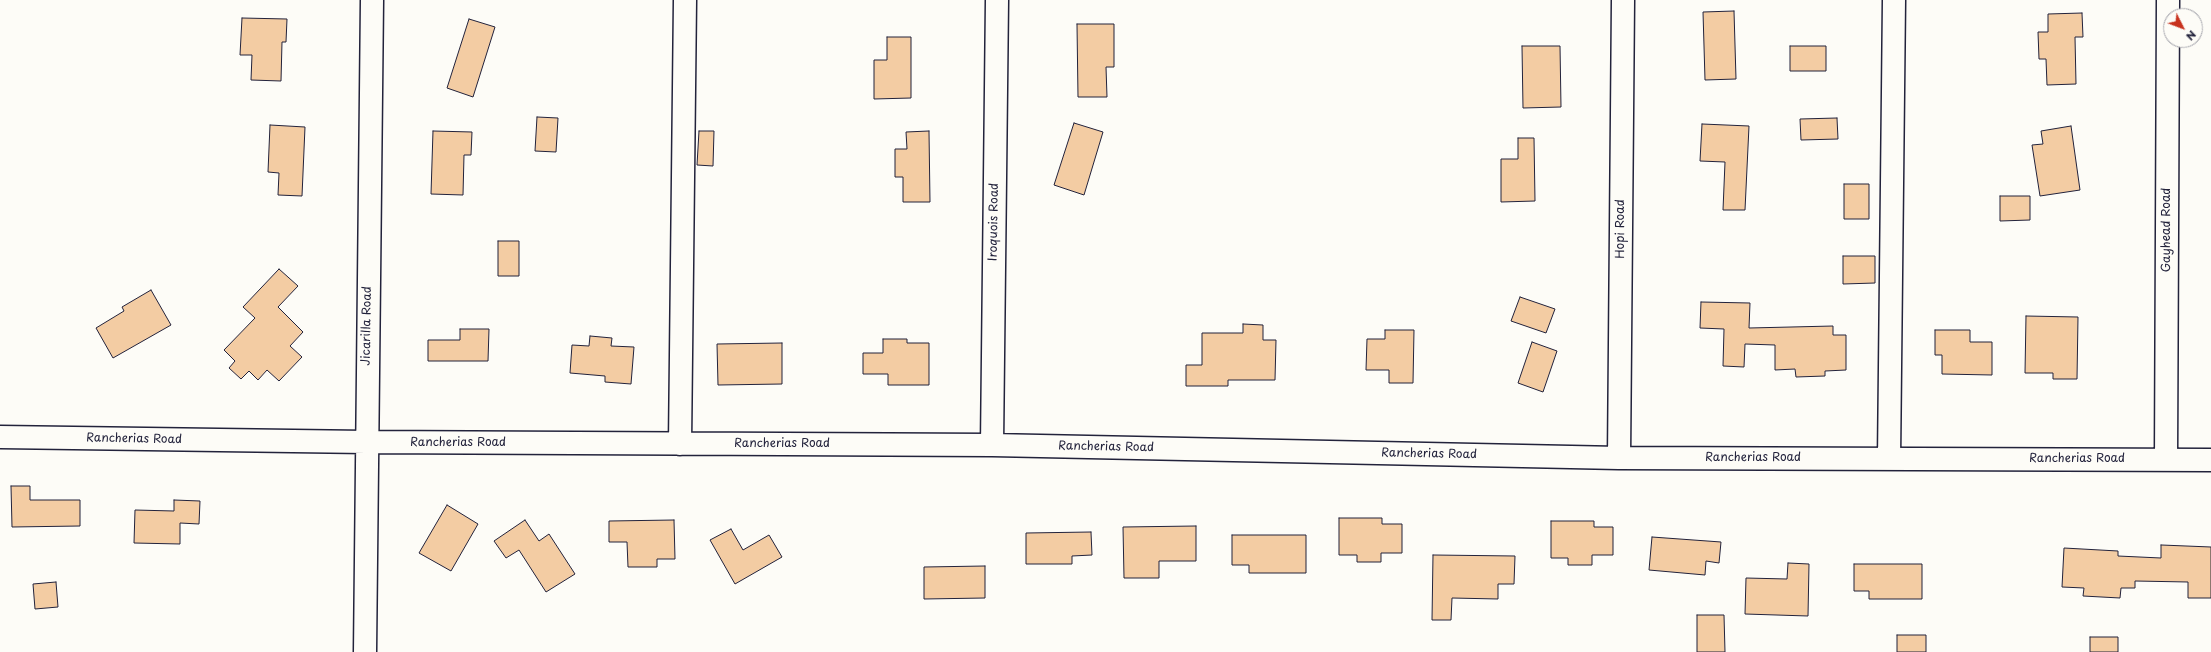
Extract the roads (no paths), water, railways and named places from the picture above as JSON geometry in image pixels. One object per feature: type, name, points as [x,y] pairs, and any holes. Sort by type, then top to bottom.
[{"type":"street","name":"Jicarilla Road","points":[[365,652],[366,442],[372,0]]},
{"type":"street","points":[[680,444],[685,0]]},
{"type":"street","name":"Iroquois Road","points":[[992,444],[997,0]]},
{"type":"street","name":"Hopi Road","points":[[1619,458],[1623,0]]},
{"type":"street","points":[[1889,459],[1894,0]]},
{"type":"street","name":"Gayhead Road","points":[[2166,459],[2168,0]]},
{"type":"street","name":"Rancherias Road","points":[[0,437],[366,442],[992,444],[1619,458],[2211,460]]}]
